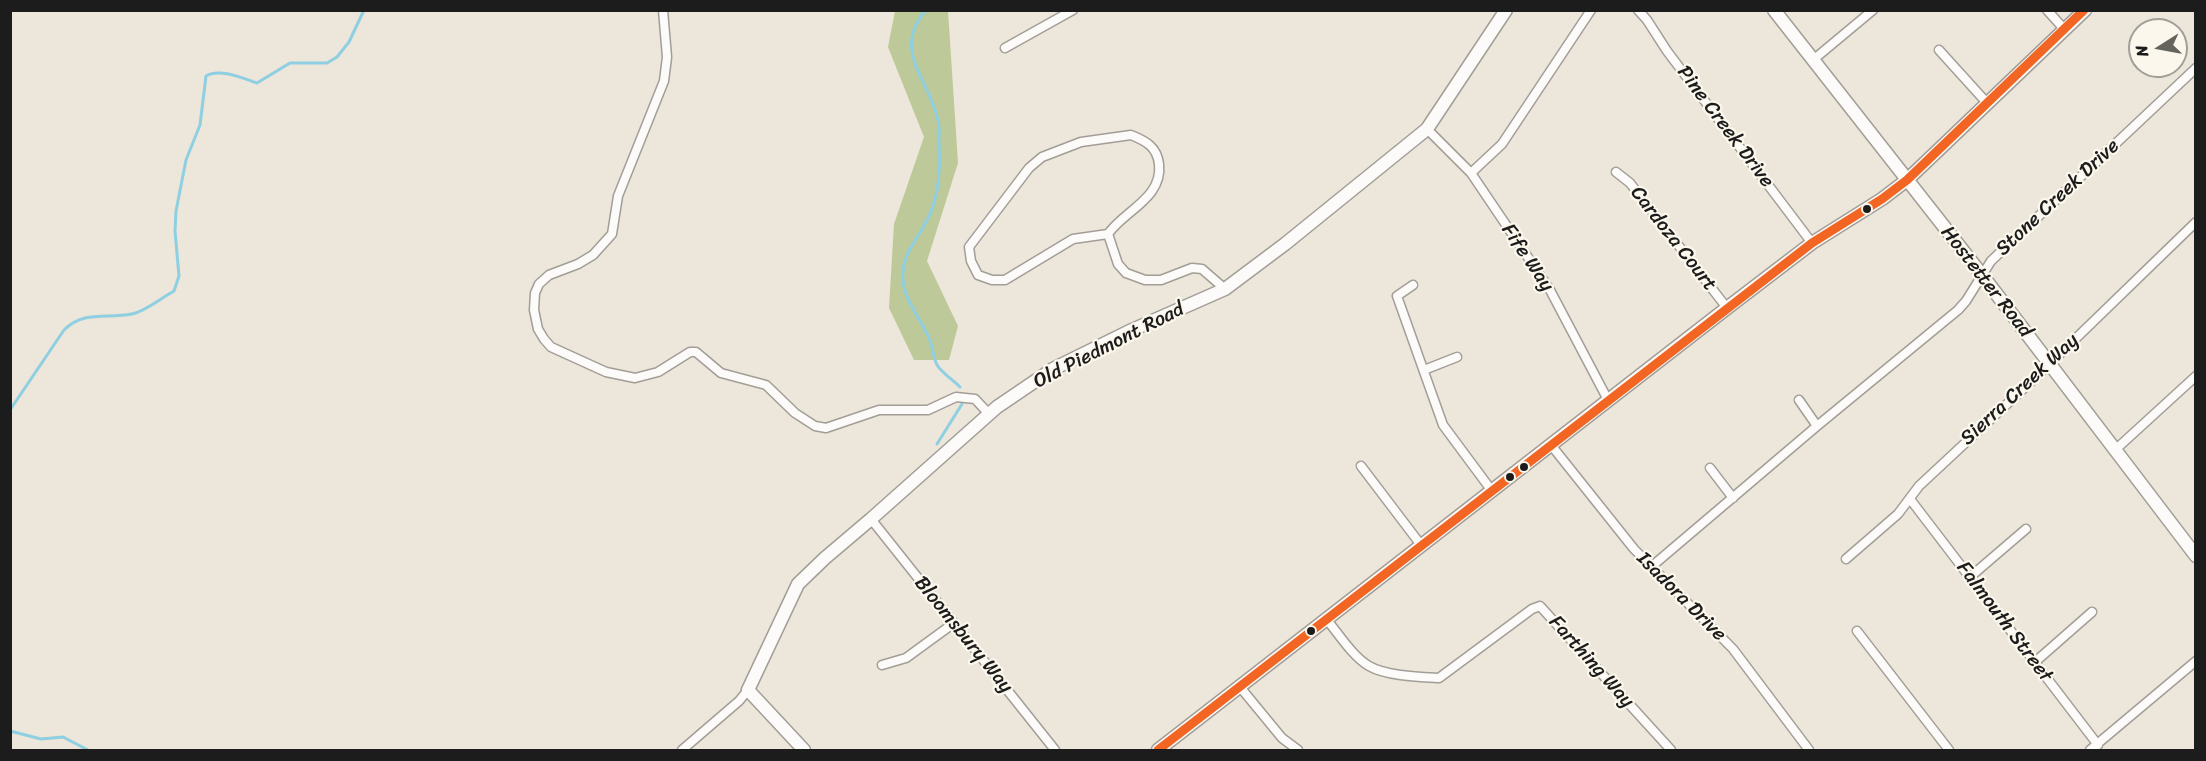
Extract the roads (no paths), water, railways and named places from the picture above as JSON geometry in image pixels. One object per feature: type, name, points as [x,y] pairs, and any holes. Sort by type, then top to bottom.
[{"type":"main road","name":"Old Piedmont Road","points":[[748,690],[798,584],[825,558],[997,407],[1053,369],[1132,330],[1225,289],[1285,244],[1427,129],[1506,10]]},
{"type":"main road","name":"Hostetter Road","points":[[1774,10],[1982,275],[2196,556]]},
{"type":"main road","points":[[1158,750],[1812,243],[1877,203],[1907,180],[2085,10]]},
{"type":"main road","points":[[748,690],[804,750]]},
{"type":"street","points":[[663,10],[667,57],[664,81],[618,196],[612,234],[593,255],[578,264],[549,275],[539,284],[535,292],[534,310],[538,329],[544,339],[551,347],[606,372],[635,378],[658,372],[690,352],[696,352],[721,373],[766,385],[795,413],[815,426],[826,428],[879,410],[928,410],[956,397],[975,399],[989,414]]},
{"type":"street","points":[[1005,48],[1073,10]]},
{"type":"street","points":[[1471,173],[1502,144],[1591,10]]},
{"type":"street","name":"Pine Creek Drive","points":[[1638,10],[1812,243]]},
{"type":"street","points":[[1813,60],[1873,10]]},
{"type":"street","points":[[2047,10],[2065,30]]},
{"type":"street","points":[[1939,50],[1987,103]]},
{"type":"street","name":"Stone Creek Drive","points":[[1651,567],[1958,310],[1991,261],[2196,69]]},
{"type":"street","name":"Fife Way","points":[[1427,129],[1471,173],[1550,290],[1608,400]]},
{"type":"street","points":[[1131,135],[1144,140],[1154,148],[1160,173],[1154,189],[1145,200],[1117,221],[1108,234],[1073,239],[1005,280],[992,280],[978,275],[971,261],[969,247],[1029,168],[1042,157],[1081,142],[1131,135]]},
{"type":"street","name":"Cardoza Court","points":[[1616,172],[1630,183],[1727,308]]},
{"type":"street","name":"Sierra Creek Way","points":[[1846,559],[1898,514],[1919,486],[2196,222]]},
{"type":"street","points":[[1108,234],[1118,264],[1125,273],[1145,280],[1161,280],[1192,268],[1202,269],[1225,289]]},
{"type":"street","points":[[1413,285],[1397,296],[1443,425],[1492,491]]},
{"type":"street","points":[[1425,370],[1457,357]]},
{"type":"street","points":[[2115,450],[2196,376]]},
{"type":"street","points":[[1799,400],[1817,426]]},
{"type":"street","name":"Isadora Drive","points":[[1551,445],[1634,549],[1733,649],[1809,750]]},
{"type":"street","points":[[1361,466],[1421,545]]},
{"type":"street","points":[[1710,468],[1733,498]]},
{"type":"street","name":"Falmouth Street","points":[[1910,499],[2098,745]]},
{"type":"street","name":"Bloomsbury Way","points":[[871,519],[1055,750]]},
{"type":"street","points":[[1970,577],[2026,529]]},
{"type":"street","name":"Farthing Way","points":[[1327,620],[1349,647],[1369,666],[1406,676],[1439,678],[1532,609],[1540,606],[1671,750]]},
{"type":"street","points":[[2035,662],[2092,612]]},
{"type":"street","points":[[882,665],[906,658],[954,623]]},
{"type":"street","points":[[1857,631],[1948,750]]},
{"type":"street","points":[[2090,750],[2196,661]]},
{"type":"street","points":[[1240,687],[1282,738],[1298,750]]},
{"type":"street","name":"Old Piedmont Road","points":[[682,750],[739,702],[748,690]]},
{"type":"waterway","points":[[10,410],[64,330],[72,324],[87,317],[132,314],[174,291],[179,276],[175,231],[176,211],[186,160],[200,125],[206,76],[224,73],[257,83],[290,63],[327,63],[337,57],[349,42],[364,10]]},
{"type":"waterway","points":[[926,10],[916,25],[912,38],[912,52],[939,123],[939,174],[933,206],[905,260],[903,280],[910,303],[929,338],[937,365],[960,387]]},
{"type":"waterway","points":[[937,444],[962,404]]},
{"type":"waterway","points":[[10,731],[41,739],[63,737],[88,750]]}]
